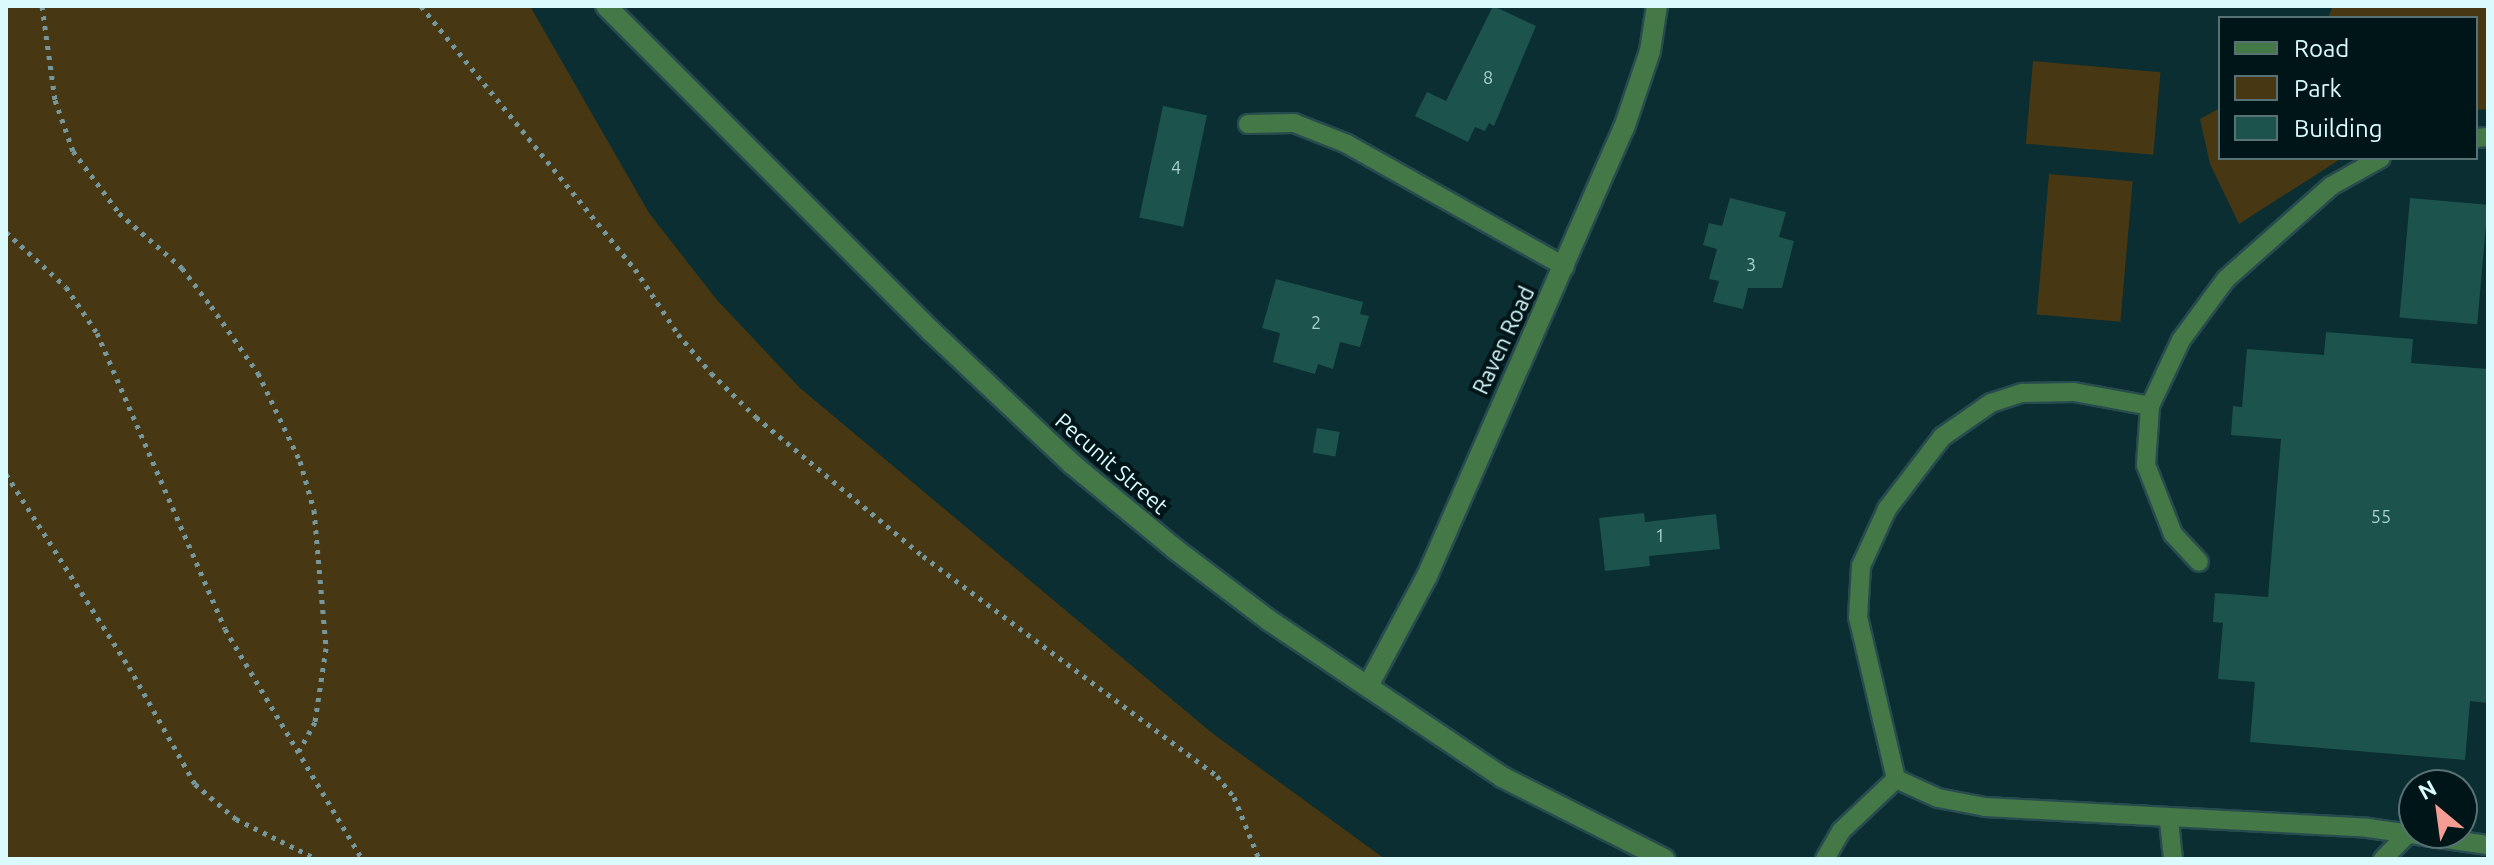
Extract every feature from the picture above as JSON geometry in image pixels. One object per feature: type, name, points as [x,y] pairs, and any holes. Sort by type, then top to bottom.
[{"type":"street","name":"Pecunit Street","points":[[606,6],[1072,464],[1270,621],[1502,777],[1664,859]]},
{"type":"street","name":"Raven Road","points":[[1368,686],[1427,576],[1488,430],[1565,267],[1624,128],[1650,51],[1657,6]]},
{"type":"lane","points":[[1248,124],[1294,123],[1347,144],[1565,267]]},
{"type":"lane","points":[[2199,562],[2173,534],[2146,465],[2150,406],[2181,340],[2226,279],[2331,186],[2377,160]]},
{"type":"lane","points":[[1896,779],[1858,617],[1861,566],[1887,509],[1942,437],[1991,403],[2022,393],[2074,392],[2150,406]]},
{"type":"lane","points":[[1896,779],[1938,798],[1985,807],[2118,811],[2169,821],[2368,828],[2398,833]]},
{"type":"lane","points":[[1825,859],[1841,831],[1896,779]]},
{"type":"lane","points":[[2169,821],[2173,859]]},
{"type":"lane","points":[[2383,859],[2398,844]]},
{"type":"path","points":[[42,6],[55,100],[73,151],[119,213],[182,268],[211,306],[258,373],[300,461],[314,510],[326,661],[315,722],[299,751]]},
{"type":"path","points":[[421,6],[635,269],[678,334],[711,373],[756,417],[923,556],[1217,776],[1234,797],[1259,859]]},
{"type":"path","points":[[6,232],[66,287],[97,333],[204,588],[362,859]]},
{"type":"path","points":[[6,474],[129,667],[195,784],[236,819],[317,859]]},
{"type":"green space","points":[[6,6],[530,6],[649,213],[717,300],[800,388],[1212,733],[1385,859],[6,859]]},
{"type":"green space","points":[[2333,6],[2488,6],[2488,109],[2478,110],[2478,16],[2329,16]]},
{"type":"green space","points":[[2033,61],[2161,72],[2153,155],[2026,144]]},
{"type":"green space","points":[[2218,109],[2218,160],[2339,160],[2239,224],[2210,164],[2200,119]]},
{"type":"green space","points":[[2049,174],[2133,181],[2120,322],[2037,314]]},
{"type":"building","points":[[1493,6],[1536,26],[1494,126],[1489,123],[1485,131],[1475,127],[1468,142],[1415,116],[1427,92],[1446,101]]},
{"type":"building","points":[[1163,106],[1207,115],[1183,227],[1139,218]]},
{"type":"building","points":[[1730,198],[1786,212],[1779,237],[1794,241],[1782,288],[1748,288],[1743,309],[1713,302],[1719,281],[1709,279],[1717,249],[1703,245],[1709,223],[1722,226]]},
{"type":"building","points":[[2410,198],[2488,205],[2477,324],[2400,318]]},
{"type":"building","points":[[1276,279],[1363,302],[1360,314],[1369,316],[1360,347],[1340,342],[1333,369],[1318,364],[1315,374],[1273,362],[1280,333],[1262,328]]},
{"type":"building","points":[[2326,332],[2413,339],[2411,363],[2488,369],[2488,703],[2470,701],[2465,760],[2250,742],[2255,682],[2218,679],[2223,623],[2213,622],[2215,593],[2268,597],[2281,439],[2231,435],[2233,406],[2242,407],[2247,349],[2324,355]]},
{"type":"building","points":[[1317,428],[1340,432],[1335,457],[1313,453]]},
{"type":"building","points":[[1644,513],[1645,522],[1716,514],[1720,549],[1649,556],[1650,566],[1605,571],[1599,518]]}]
